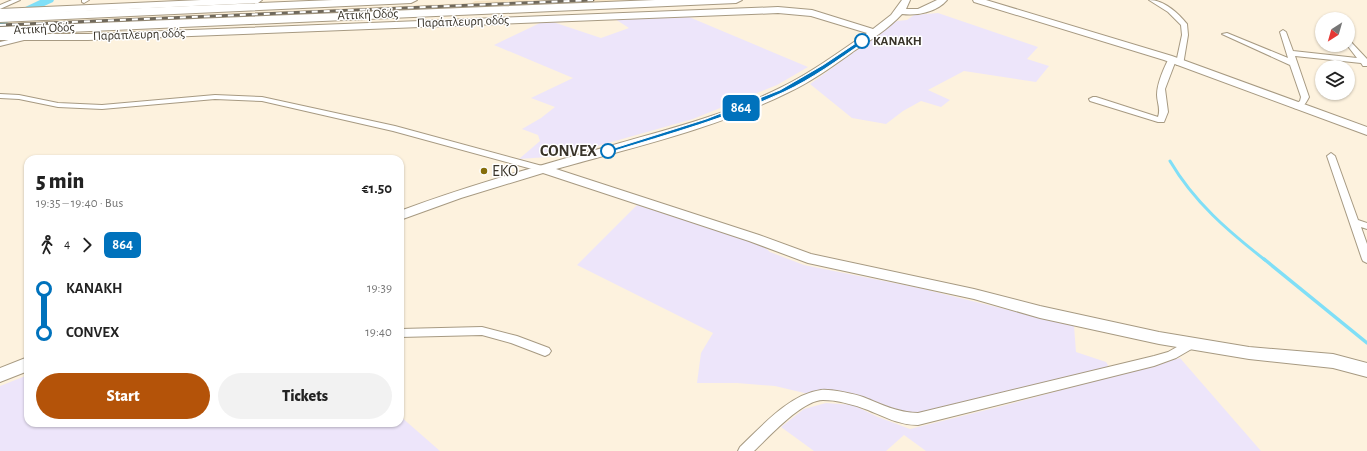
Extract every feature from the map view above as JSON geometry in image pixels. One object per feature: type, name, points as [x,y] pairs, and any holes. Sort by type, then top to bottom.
[{"type":"highway","name":"Αττική Οδός","points":[[2,12],[27,16],[411,0]]},
{"type":"highway","name":"Αττική Οδός","points":[[0,31],[736,0]]},
{"type":"street","name":"Παράπλευρη οδός","points":[[2,12],[258,0]]},
{"type":"street","points":[[404,215],[462,193],[672,132],[750,105],[782,91],[804,79],[874,32],[903,6],[916,12],[926,10],[942,0]]},
{"type":"street","points":[[977,0],[1176,61],[1297,106],[1367,130]]},
{"type":"street","points":[[1093,99],[1161,120],[1165,108],[1161,94],[1162,85],[1176,61],[1186,29],[1184,24],[1170,11],[1152,0]]},
{"type":"street","points":[[2,12],[14,1]]},
{"type":"street","name":"Παράπλευρη οδός","points":[[0,37],[88,37],[778,10],[812,13],[874,32]]},
{"type":"street","points":[[1283,32],[1305,97],[1303,102],[1297,106]]},
{"type":"street","points":[[1226,34],[1293,63]]},
{"type":"street","points":[[0,44],[32,37]]},
{"type":"street","points":[[1355,50],[1366,62]]},
{"type":"street","points":[[1289,52],[1366,62]]},
{"type":"street","points":[[0,96],[19,97],[58,105],[102,107],[215,97],[262,99],[395,129],[543,169],[747,236],[808,258],[974,294],[1040,312],[1191,344],[1249,353],[1333,361],[1367,370]]},
{"type":"street","points":[[1331,156],[1365,248],[1367,259]]},
{"type":"street","points":[[1355,222],[1367,226]]},
{"type":"street","points":[[404,333],[482,331],[520,341],[545,352]]},
{"type":"street","points":[[745,451],[785,413],[808,399],[822,396],[858,401],[904,419],[918,419],[1154,361],[1172,355],[1191,344]]},
{"type":"street","points":[[0,374],[24,365]]},
{"type":"shaded area","points":[[641,0],[0,27],[0,23],[472,3],[475,1]]},
{"type":"shaded area","points":[[938,13],[1038,47],[1027,59],[1049,66],[1036,82],[964,71],[928,90],[950,100],[941,107],[921,101],[903,111],[886,124],[852,118],[810,84],[897,21],[907,20],[914,15]]},
{"type":"shaded area","points":[[689,17],[808,67],[777,85],[693,119],[562,156],[519,159],[540,141],[538,135],[522,129],[541,118],[555,107],[531,98],[573,78],[494,45],[540,23],[553,22],[601,38],[629,28],[615,19]]},
{"type":"shaded area","points":[[637,205],[762,245],[770,252],[804,265],[919,288],[1074,326],[1076,352],[1106,362],[1113,373],[911,424],[857,403],[817,396],[775,386],[737,383],[697,383],[701,353],[713,333],[577,265]]},
{"type":"shaded area","points":[[1180,358],[1261,451],[926,451],[904,435],[886,451],[814,451],[781,427],[804,409],[826,403],[853,405],[878,417],[910,429]]},
{"type":"shaded area","points":[[24,377],[24,427],[404,427],[404,420],[440,451],[0,451],[0,386]]},
{"type":"waterway","points":[[0,23],[49,0]]},
{"type":"waterway","points":[[1170,161],[1179,176],[1201,203],[1225,227],[1265,260]]},
{"type":"waterway","points":[[1264,259],[1367,343]]},
{"type":"railway","points":[[0,25],[593,0]]},
{"type":"bus line","name":"864","points":[[608,151],[672,132],[750,105],[782,91],[804,79],[862,41]]},
{"type":"place","name":"ΚΑΝΑΚΗ","points":[[862,41]]},
{"type":"place","name":"CONVEX","points":[[608,151]]},
{"type":"place","name":"EKO","points":[[484,171]]}]
